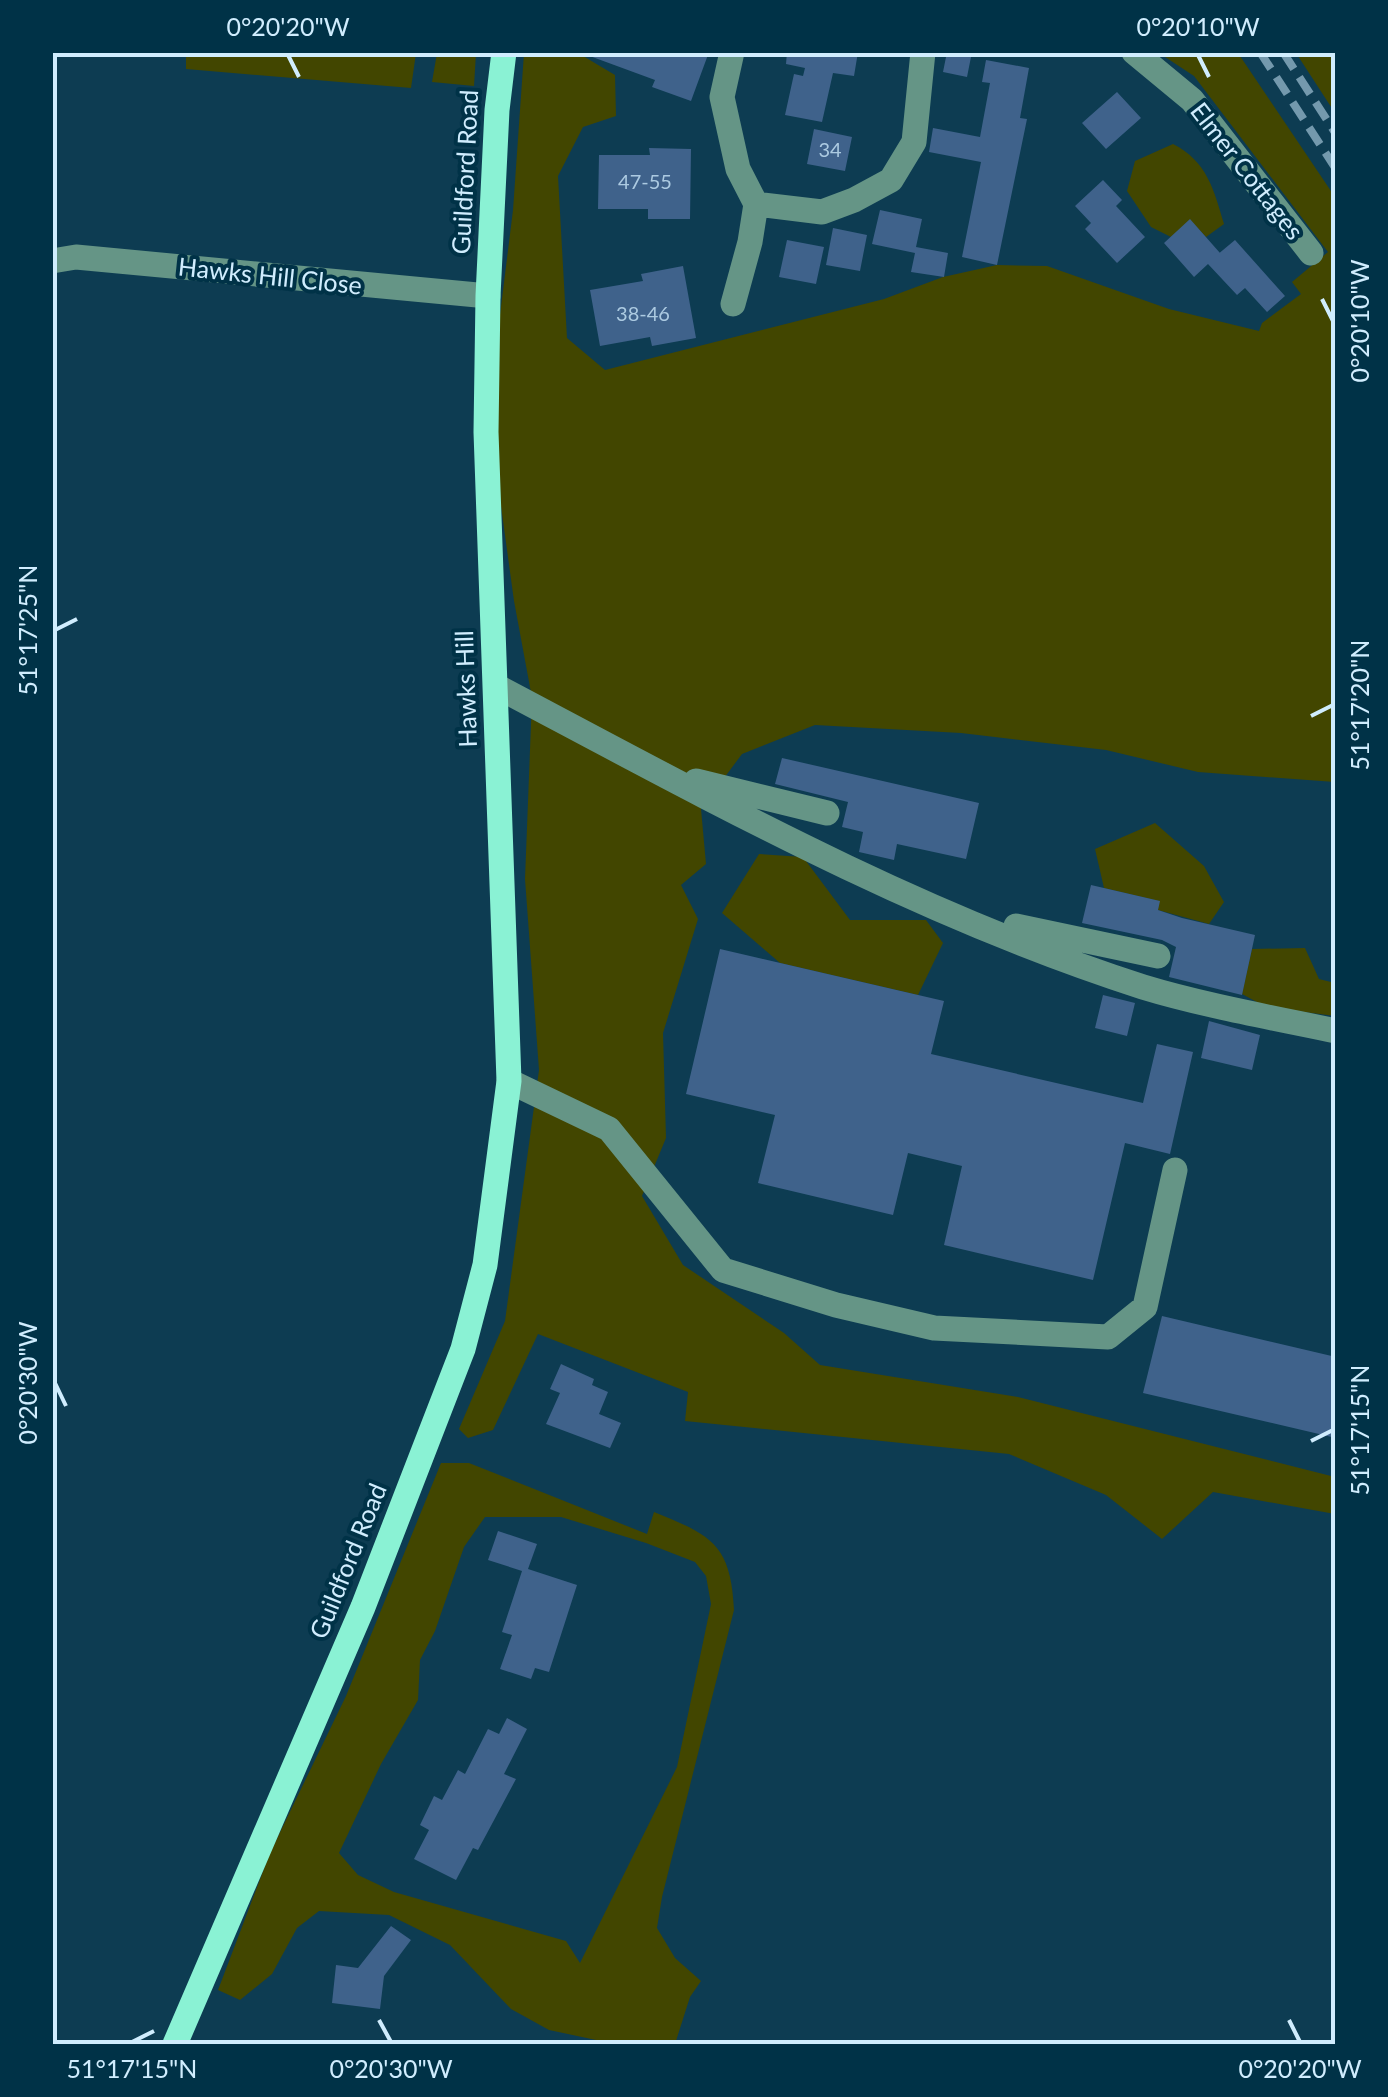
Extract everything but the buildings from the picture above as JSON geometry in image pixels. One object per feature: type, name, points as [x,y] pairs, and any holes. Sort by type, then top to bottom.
[{"type":"main road","name":"Guildford Road","points":[[488,296],[497,110],[504,52]]},
{"type":"main road","name":"Hawks Hill","points":[[488,296],[486,432],[509,1081]]},
{"type":"main road","name":"Guildford Road","points":[[175,2044],[358,1620],[463,1349],[485,1265],[509,1081]]},
{"type":"street","points":[[732,52],[722,97],[738,169],[756,204],[733,304]]},
{"type":"street","points":[[756,204],[822,212],[890,180],[914,142],[924,52]]},
{"type":"street","name":"Elmer Cottages","points":[[1134,52],[1192,100],[1311,253]]},
{"type":"street","name":"Hawks Hill Close","points":[[52,260],[76,256],[488,296]]},
{"type":"street","points":[[496,686],[838,866],[944,911],[1145,987],[1336,1030]]},
{"type":"street","points":[[658,772],[827,813]]},
{"type":"street","points":[[944,911],[1158,956]]},
{"type":"street","points":[[509,1081],[609,1129],[723,1270],[836,1306],[934,1328],[1108,1337],[1145,1307],[1175,1170]]},
{"type":"shaded area","points":[[186,52],[416,53],[411,88],[186,69]]},
{"type":"shaded area","points":[[437,53],[476,53],[474,86],[432,82]]},
{"type":"shaded area","points":[[524,53],[578,53],[615,75],[616,116],[583,127],[558,176],[567,338],[605,370],[884,299],[943,277],[997,265],[1047,266],[1169,309],[1259,331],[1262,323],[1301,294],[1292,282],[1328,252],[1194,76],[1159,53],[1238,53],[1335,197],[1335,782],[1198,772],[1106,750],[961,733],[815,725],[742,754],[701,809],[706,864],[681,885],[698,919],[663,1033],[666,1138],[642,1196],[683,1265],[784,1333],[820,1365],[1018,1397],[1335,1477],[1335,1514],[1213,1492],[1162,1539],[1106,1495],[1009,1454],[685,1421],[688,1392],[538,1334],[493,1430],[468,1438],[459,1429],[505,1321],[539,1070],[525,879],[532,698],[494,455],[497,339],[513,210]]},
{"type":"shaded area","points":[[1296,53],[1335,53],[1335,113]]},
{"type":"shaded area","points":[[1173,144],[1194,159],[1217,200],[1224,224],[1206,237],[1190,220],[1171,237],[1151,227],[1127,191],[1135,161]]},
{"type":"shaded area","points":[[1155,823],[1204,866],[1224,902],[1209,924],[1158,910],[1159,901],[1104,888],[1095,849]]},
{"type":"shaded area","points":[[759,854],[803,857],[850,920],[926,920],[943,943],[918,995],[780,963],[722,913]]},
{"type":"shaded area","points":[[1305,948],[1319,979],[1335,983],[1335,1016],[1266,1007],[1242,994],[1252,949]]},
{"type":"shaded area","points":[[441,1463],[469,1463],[647,1534],[654,1512],[690,1528],[714,1545],[728,1570],[734,1610],[657,1928],[675,1958],[701,1981],[690,1997],[675,2044],[615,2044],[549,2030],[511,2009],[450,1945],[389,1915],[319,1911],[297,1928],[272,1974],[240,2000],[218,1990],[270,1853],[346,1696]],"holes":[[[485,1517],[561,1517],[695,1562],[706,1576],[711,1604],[677,1767],[580,1963],[566,1941],[394,1892],[358,1875],[339,1853],[381,1764],[418,1700],[420,1660],[435,1631],[464,1547]]]},
{"type":"railway","points":[[1260,52],[1336,169]]},
{"type":"railway","points":[[1283,52],[1336,134]]}]
